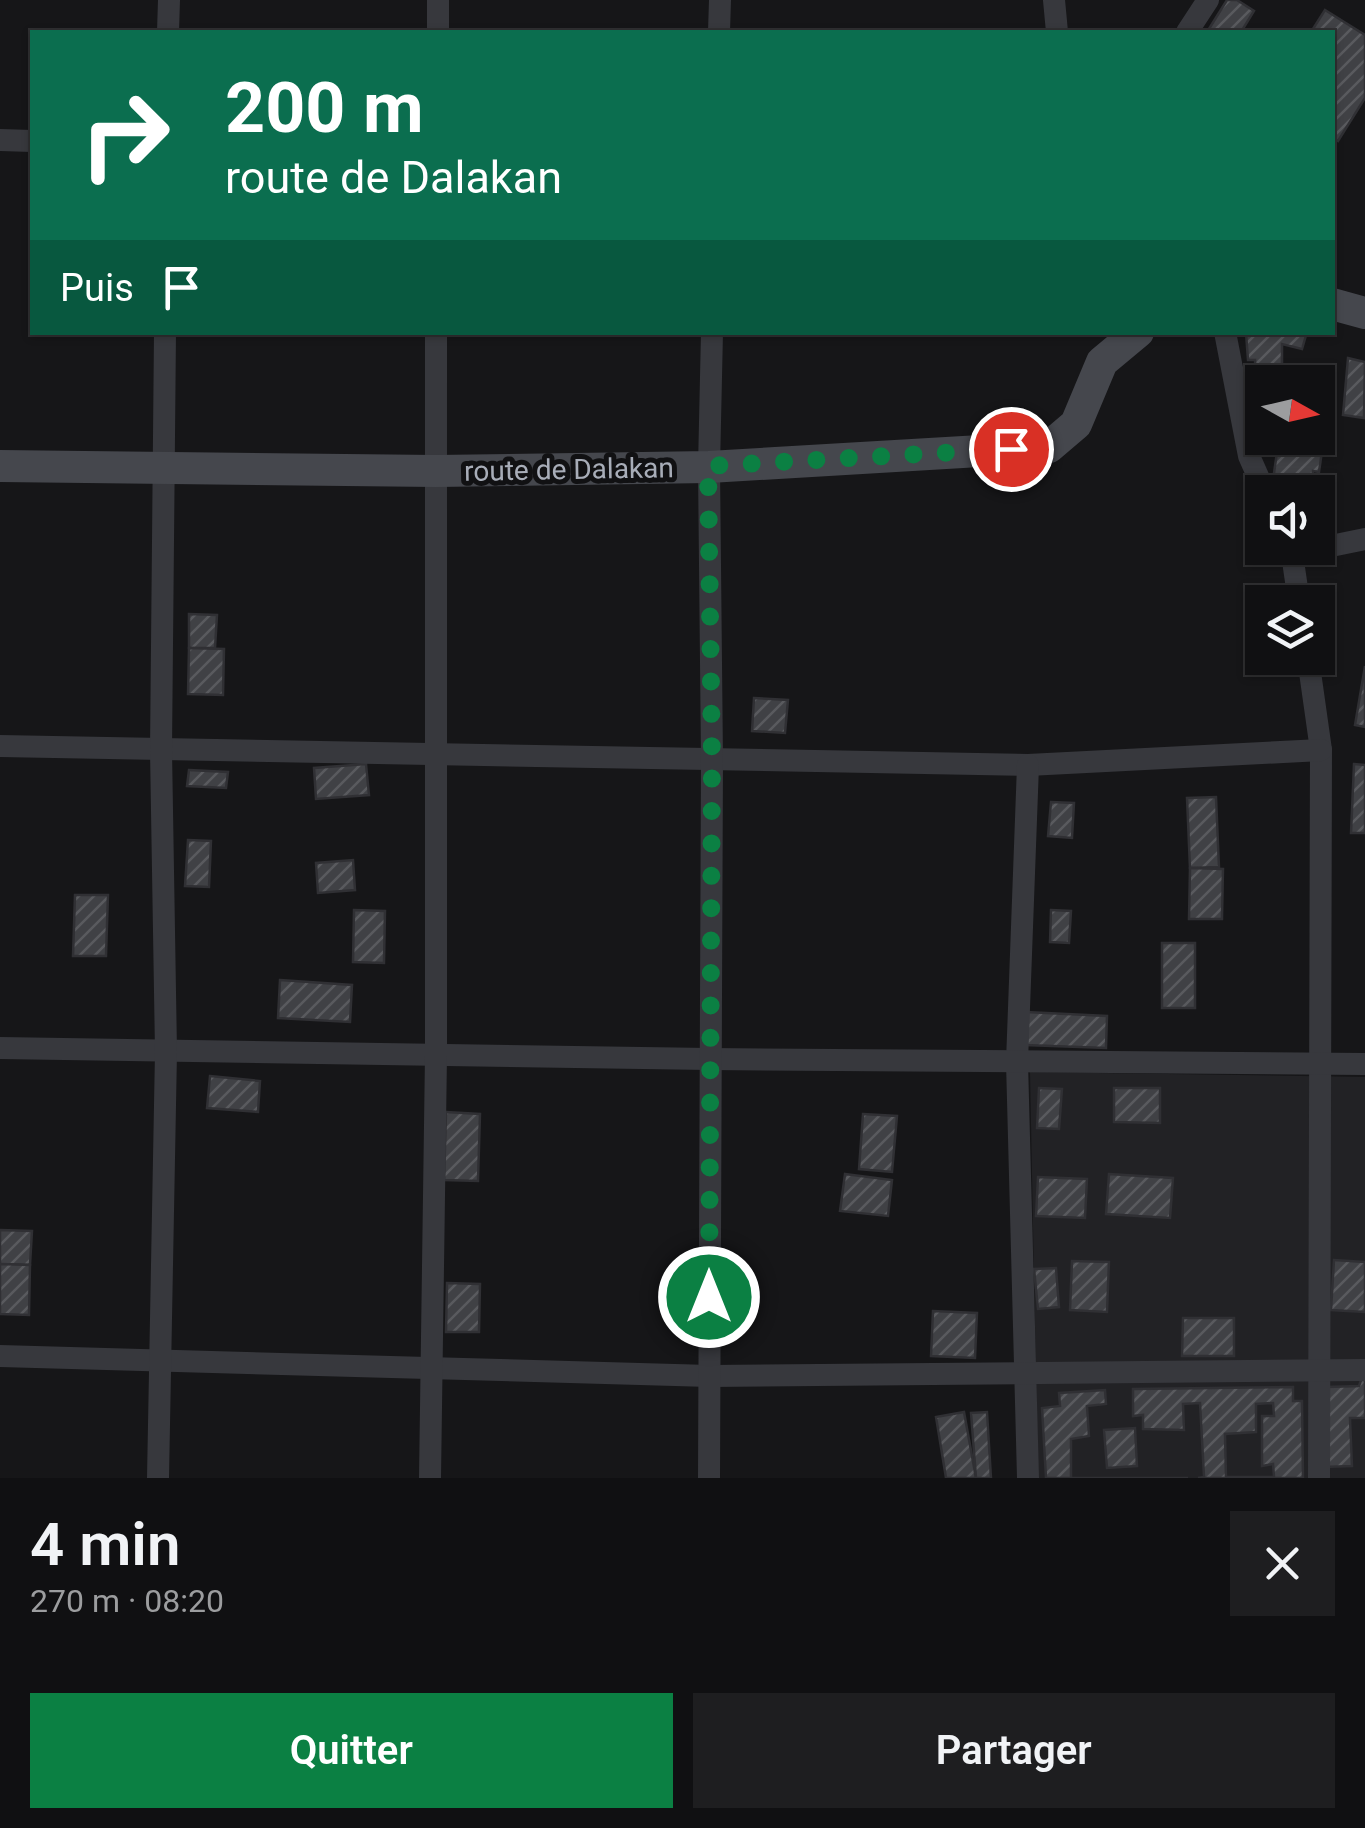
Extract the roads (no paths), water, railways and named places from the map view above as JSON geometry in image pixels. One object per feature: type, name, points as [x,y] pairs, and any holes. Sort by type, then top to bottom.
[{"type":"street","points":[[168,30],[169,0]]},
{"type":"street","points":[[438,0],[438,30]]},
{"type":"street","points":[[719,30],[720,0]]},
{"type":"street","points":[[1054,0],[1057,30]]},
{"type":"street","points":[[1188,30],[1208,0]]},
{"type":"street","points":[[0,140],[30,141]]},
{"type":"street","points":[[1335,305],[1365,312]]},
{"type":"street","points":[[158,1478],[166,1052],[161,750],[164,335]]},
{"type":"street","points":[[430,1478],[436,1055],[436,335]]},
{"type":"street","points":[[709,1478],[712,760],[708,466],[712,335]]},
{"type":"street","name":"route de Dalakan","points":[[0,466],[436,470],[708,466],[1049,447],[1076,424],[1101,347],[1131,335]]},
{"type":"street","points":[[1226,335],[1249,456],[1257,475]]},
{"type":"street","points":[[1335,544],[1365,539]]},
{"type":"street","points":[[1310,675],[1321,750],[1319,1478]]},
{"type":"street","points":[[0,746],[1028,765],[1321,750]]},
{"type":"street","points":[[1028,765],[1017,1062],[1028,1478]]},
{"type":"street","points":[[0,1048],[1365,1064]]},
{"type":"street","points":[[0,1356],[710,1376],[1365,1370]]}]
